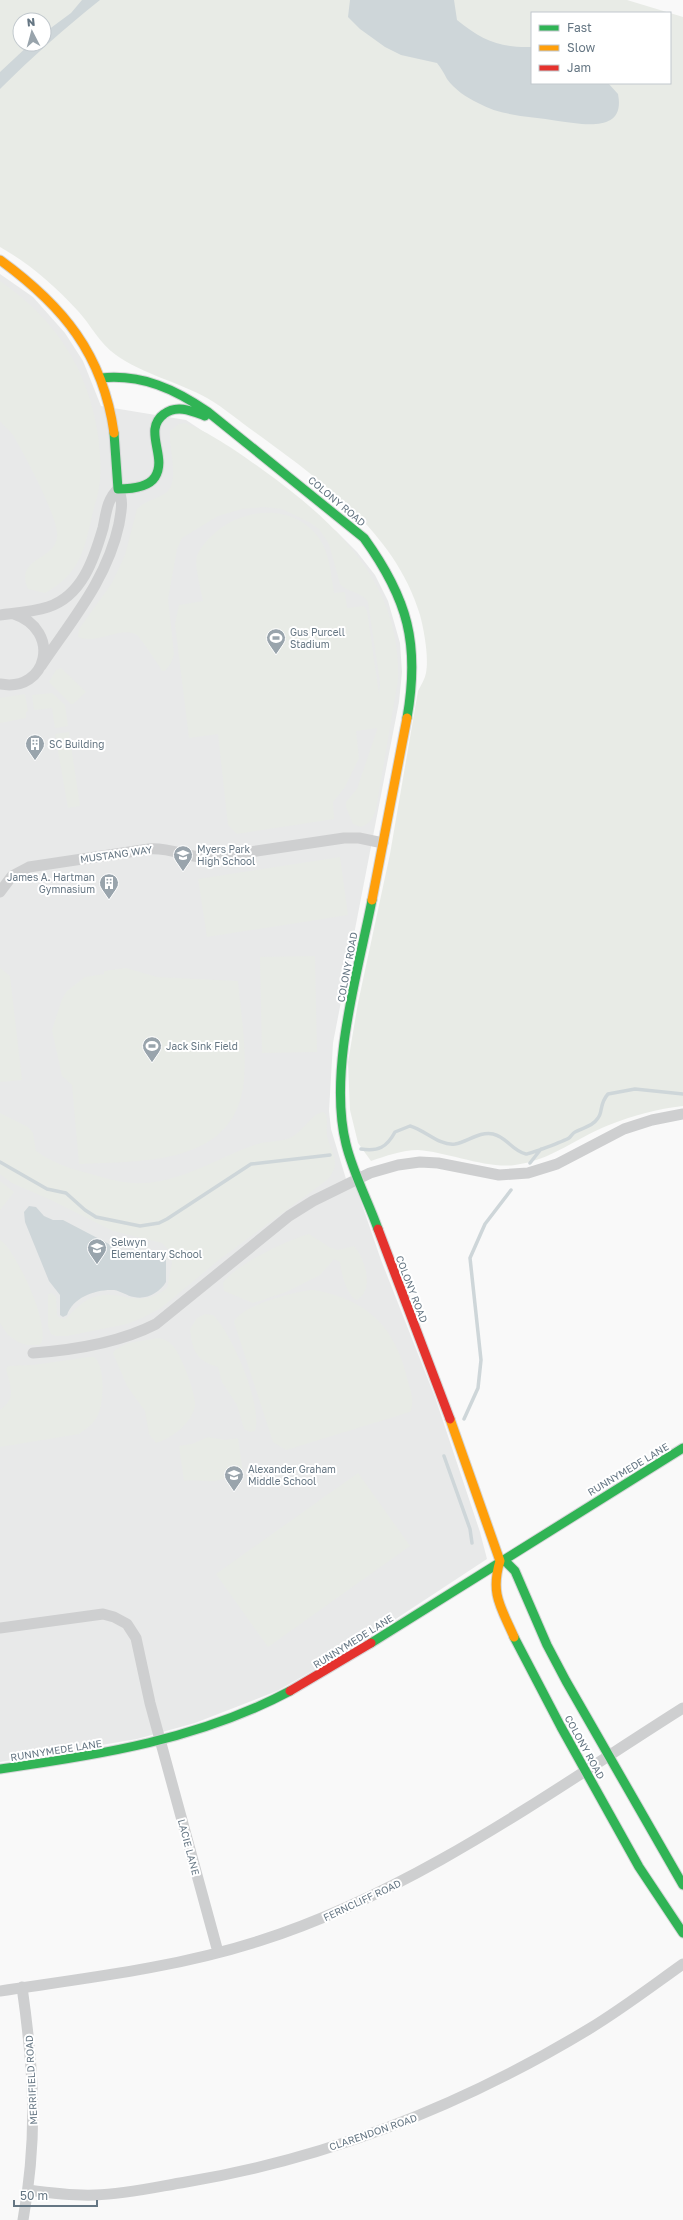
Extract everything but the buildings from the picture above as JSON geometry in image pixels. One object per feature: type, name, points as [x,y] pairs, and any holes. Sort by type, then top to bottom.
[{"type":"street","points":[[0,260],[31,282],[57,307],[81,340],[101,378],[109,400],[116,432],[118,489],[122,502],[120,517],[105,568],[88,600],[34,675],[24,682],[14,685],[0,685]]},
{"type":"street","name":"COLONY ROAD","points":[[101,378],[118,376],[135,377],[166,387],[188,398],[356,531],[382,563],[402,603],[411,639],[412,676],[391,806],[350,1006],[340,1071],[346,1144],[459,1444],[500,1561],[495,1578],[498,1600],[538,1686],[640,1867],[683,1933]]},
{"type":"street","name":"COLONY ROAD","points":[[118,489],[146,484],[155,476],[158,465],[154,429],[159,417],[167,410],[178,408],[191,411],[229,429]]},
{"type":"street","points":[[1,615],[47,608],[64,600],[77,588],[89,566],[102,532],[109,500],[118,489]]},
{"type":"street","points":[[1,615],[14,614],[25,618],[34,625],[41,634],[44,644],[44,656],[40,666]]},
{"type":"street","name":"MUSTANG WAY","points":[[0,892],[12,876],[29,867],[149,849],[165,849],[198,858],[210,858],[344,838],[359,838],[383,843]]},
{"type":"street","points":[[33,1354],[116,1340],[141,1332],[156,1324],[289,1216],[358,1178],[389,1166],[420,1162],[438,1163],[499,1175],[528,1173],[557,1164],[624,1129],[652,1120],[683,1114]]},
{"type":"street","name":"RUNNYMEDE LANE","points":[[0,1769],[114,1752],[161,1741],[232,1718],[289,1692],[341,1662],[500,1561],[683,1448]]},
{"type":"street","name":"COLONY ROAD","points":[[500,1561],[506,1562],[515,1571],[547,1645],[608,1756],[683,1885]]},
{"type":"street","name":"LACIE LANE","points":[[0,1628],[98,1614],[108,1615],[122,1621],[131,1629],[136,1638],[161,1741],[218,1952]]},
{"type":"street","name":"FERNCLIFF ROAD","points":[[0,1991],[124,1972],[218,1952],[259,1941],[315,1921],[408,1878],[465,1846],[586,1771],[683,1708]]},
{"type":"street","name":"CLARENDON ROAD","points":[[28,2190],[73,2195],[104,2194],[200,2180],[294,2158],[388,2128],[454,2101],[547,2054],[597,2024],[683,1964]]},
{"type":"street","name":"MERRIFIELD ROAD","points":[[22,1987],[32,2073],[34,2108],[33,2144],[23,2220]]},
{"type":"shaded area","points":[[0,0],[627,0],[667,12],[531,12],[531,84],[671,84],[671,13],[683,17],[683,1106],[637,1115],[618,1121],[597,1130],[552,1154],[515,1165],[492,1165],[429,1151],[418,1150],[400,1152],[371,1161],[358,1143],[350,1110],[348,1062],[358,1003],[390,854],[418,691],[424,680],[427,667],[426,644],[423,628],[420,615],[409,586],[394,560],[377,536],[356,514],[311,474],[214,402],[196,392],[126,362],[116,355],[105,345],[83,316],[60,292],[32,268],[0,247]]},
{"type":"shaded area","points":[[82,0],[100,0],[52,40],[52,27],[71,13]]},
{"type":"shaded area","points":[[350,0],[454,0],[457,20],[475,33],[492,42],[510,46],[531,47],[531,84],[609,84],[618,94],[619,107],[615,116],[609,121],[600,124],[579,124],[507,114],[497,111],[488,108],[457,90],[447,79],[437,63],[401,55],[385,47],[360,29],[348,17]]},
{"type":"shaded area","points":[[21,52],[39,52],[0,89],[0,72]]},
{"type":"shaded area","points":[[0,274],[33,297],[65,333],[83,361],[101,406],[186,420],[230,449],[336,531],[357,552],[375,575],[388,601],[400,643],[402,672],[399,702],[333,1043],[329,1111],[331,1129],[346,1179],[356,1187],[381,1260],[435,1397],[480,1532],[487,1559],[347,1651],[277,1691],[195,1723],[137,1739],[0,1762]]},
{"type":"shaded area","points":[[0,281],[20,296],[37,312],[53,329],[66,347],[86,388],[98,435],[100,481],[83,551],[73,570],[66,578],[45,593],[28,589],[25,579],[26,571],[30,565],[50,551],[55,545],[57,537],[56,528],[47,502],[25,456],[13,435],[0,421]]},
{"type":"shaded area","name":"Gus Purcell Stadium","points":[[185,423],[205,432],[236,451],[290,490],[315,511],[359,558],[376,585],[389,614],[396,645],[398,680],[376,809],[371,820],[361,827],[353,824],[346,807],[346,802],[357,789],[377,728],[356,731],[359,758],[345,787],[333,802],[334,819],[237,834],[228,825],[218,734],[189,738],[175,624],[179,605],[203,601],[196,560],[200,549],[210,537],[228,524],[255,514],[269,513],[296,519],[309,527],[319,538],[328,558],[334,593],[345,592],[347,608],[364,606],[367,611],[379,694],[380,682],[368,602],[362,596],[340,584],[329,544],[319,529],[309,522],[282,509],[264,507],[242,509],[218,516],[182,538],[177,549],[168,599],[174,654],[171,663],[165,671],[162,671],[137,635],[124,632],[93,639],[78,637],[79,629],[112,583],[125,555],[137,509],[167,492],[171,487],[173,480],[173,463],[170,431],[179,424]]},
{"type":"shaded area","points":[[61,668],[86,692],[73,704],[71,704],[49,682],[56,670]]},
{"type":"shaded area","points":[[52,693],[65,705],[68,726],[55,728],[52,708],[34,710],[32,695]]},
{"type":"shaded area","points":[[25,694],[28,711],[26,712],[26,718],[0,723],[0,698]]},
{"type":"shaded area","points":[[69,732],[80,806],[68,808],[55,734]]},
{"type":"shaded area","points":[[340,857],[348,915],[207,937],[198,879]]},
{"type":"shaded area","points":[[315,956],[317,1052],[262,1053],[260,957]]},
{"type":"shaded area","points":[[0,968],[10,976],[22,1080],[0,1082]]},
{"type":"shaded area","name":"Jack Sink Field","points":[[126,968],[157,977],[238,981],[245,1061],[243,1088],[235,1114],[220,1132],[201,1146],[179,1154],[154,1159],[129,1162],[79,1164],[72,1085],[62,1076],[52,1030],[62,999],[67,991],[85,977],[104,974],[104,971]]},
{"type":"shaded area","points":[[323,1112],[326,1114],[327,1136],[335,1164],[332,1174],[327,1180],[220,1259],[161,1308],[127,1324],[67,1336],[56,1336],[51,1334],[48,1326],[48,1295],[51,1293],[56,1296],[57,1315],[60,1318],[65,1319],[84,1302],[102,1295],[138,1299],[156,1295],[167,1288],[172,1262],[170,1251],[162,1243],[113,1231],[51,1200],[12,1183],[0,1174],[0,1113],[28,1127],[33,1133],[36,1151],[49,1159],[62,1165],[116,1181],[136,1183],[156,1182],[170,1179],[254,1145],[287,1139],[298,1133],[314,1116]]},
{"type":"shaded area","points":[[0,1181],[14,1192],[0,1210]]},
{"type":"shaded area","points":[[29,1206],[36,1207],[44,1216],[53,1220],[63,1220],[128,1254],[148,1256],[153,1260],[166,1260],[166,1282],[157,1292],[139,1298],[114,1290],[100,1291],[86,1295],[74,1303],[67,1315],[63,1317],[60,1315],[60,1295],[49,1281],[25,1222],[24,1212]]},
{"type":"shaded area","points":[[309,1234],[329,1247],[338,1250],[354,1246],[362,1258],[365,1266],[367,1282],[366,1289],[357,1300],[353,1298],[347,1289],[340,1262],[334,1259],[320,1275],[286,1292],[253,1303],[224,1291],[223,1283],[238,1269],[275,1247]]},
{"type":"shaded area","points":[[0,1240],[15,1259],[31,1291],[41,1324],[43,1337],[40,1345],[27,1345],[18,1342],[8,1335],[0,1323]]},
{"type":"shaded area","points":[[314,1290],[350,1301],[365,1309],[377,1320],[396,1346],[403,1363],[412,1397],[412,1405],[410,1412],[286,1450],[273,1442],[234,1322],[247,1310],[270,1300]]},
{"type":"shaded area","points":[[205,1314],[213,1315],[221,1324],[237,1353],[250,1388],[254,1405],[256,1419],[255,1431],[250,1432],[244,1429],[237,1405],[222,1382],[218,1367],[205,1362],[200,1358],[194,1349],[190,1329],[197,1318]]},
{"type":"shaded area","points":[[158,1338],[169,1342],[177,1352],[191,1385],[195,1406],[190,1418],[180,1429],[168,1438],[156,1443],[149,1434],[145,1411],[127,1386],[113,1353],[115,1350],[128,1343]]},
{"type":"shaded area","points":[[94,1357],[101,1368],[103,1386],[99,1411],[97,1417],[91,1424],[79,1434],[0,1447],[0,1410],[9,1401],[11,1391],[6,1369],[8,1366],[33,1365]]},
{"type":"shaded area","points":[[208,1437],[226,1440],[238,1438],[243,1473],[216,1481],[184,1481],[179,1446],[192,1444]]},
{"type":"shaded area","points":[[358,1473],[410,1546],[268,1647],[216,1574]]},
{"type":"waterway","points":[[361,1149],[377,1149],[385,1145],[395,1132],[410,1126],[443,1143],[449,1144],[460,1143],[478,1135],[488,1133],[493,1134],[502,1138],[517,1150],[526,1154],[566,1140],[575,1132],[596,1121],[603,1101],[608,1094],[635,1089],[683,1094]]},
{"type":"waterway","points":[[530,1163],[541,1149]]},
{"type":"waterway","points":[[0,1162],[47,1189],[66,1193],[85,1210],[96,1217],[140,1226],[159,1223],[167,1219],[251,1164],[330,1155]]},
{"type":"waterway","points":[[464,1419],[478,1388],[481,1360],[470,1258],[485,1224],[511,1190]]},
{"type":"waterway","points":[[444,1456],[470,1529],[472,1543]]},
{"type":"traffic: fast","points":[[101,378],[116,377],[144,381],[158,385],[183,396],[208,412],[364,538],[391,581],[407,623],[411,645],[412,667],[411,692],[407,718]]},
{"type":"traffic: fast","points":[[114,433],[118,489],[128,489],[148,484],[155,477],[159,461],[155,428],[158,420],[164,414],[174,409],[184,409],[205,416]]},
{"type":"traffic: fast","points":[[372,900],[347,1022],[340,1086],[341,1116],[346,1144],[378,1229]]},
{"type":"traffic: fast","points":[[371,1643],[683,1448]]},
{"type":"traffic: fast","points":[[500,1561],[506,1562],[515,1571],[547,1645],[566,1681],[683,1885]]},
{"type":"traffic: fast","points":[[514,1637],[561,1727],[639,1867],[683,1933]]},
{"type":"traffic: fast","points":[[0,1769],[75,1758],[149,1743],[221,1721],[256,1708],[290,1691]]},
{"type":"traffic: slow","points":[[0,260],[23,277],[43,295],[61,314],[76,334],[90,356],[100,379],[109,405],[114,433]]},
{"type":"traffic: slow","points":[[372,900],[407,718]]},
{"type":"traffic: slow","points":[[450,1419],[500,1561],[496,1583],[498,1600],[514,1637]]},
{"type":"traffic: jam","points":[[378,1229],[450,1419]]},
{"type":"traffic: jam","points":[[290,1691],[371,1643]]},
{"type":"place","name":"Gus Purcell Stadium","points":[[276,655]]},
{"type":"place","name":"SC Building","points":[[35,761]]},
{"type":"place","name":"Myers Park High School","points":[[183,872]]},
{"type":"place","name":"James A. Hartman Gymnasium","points":[[109,900]]},
{"type":"place","name":"Jack Sink Field","points":[[152,1063]]},
{"type":"place","name":"Selwyn Elementary School","points":[[97,1265]]},
{"type":"place","name":"Alexander Graham Middle School","points":[[234,1492]]}]
